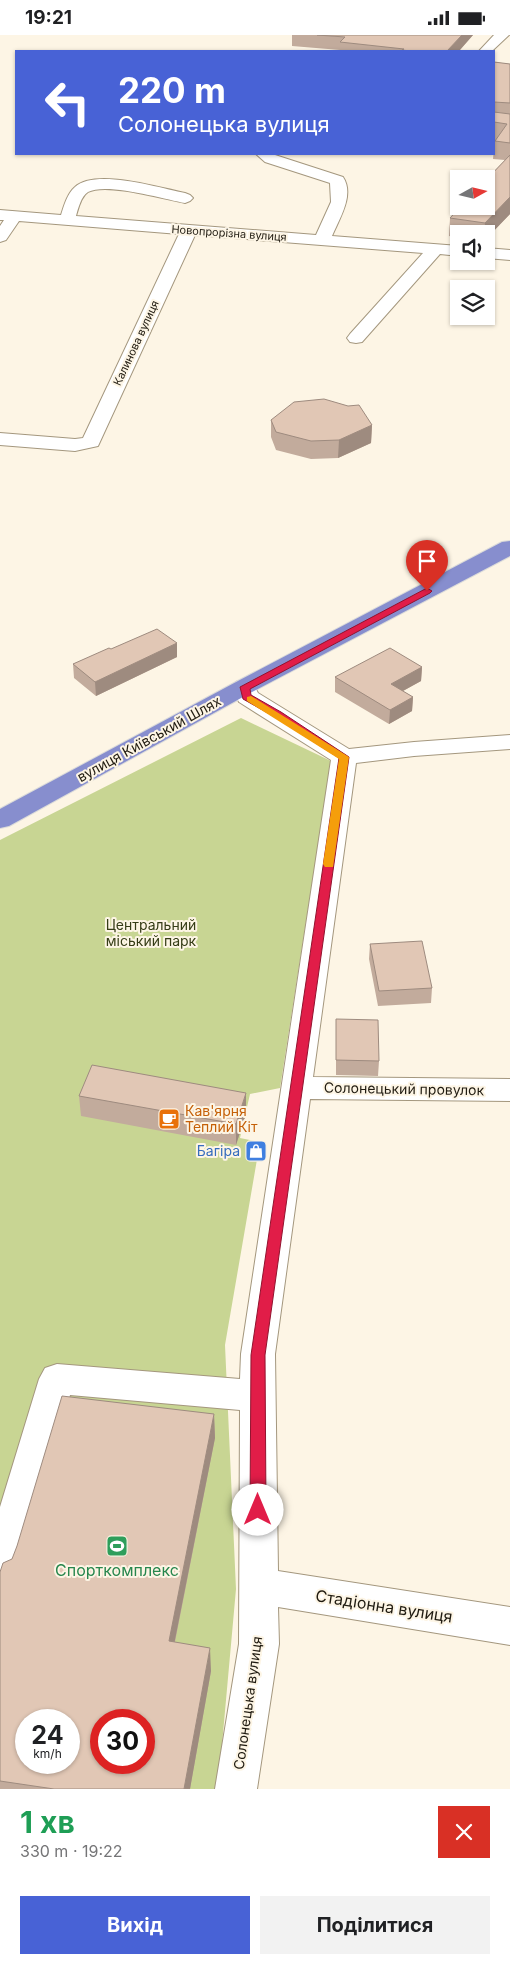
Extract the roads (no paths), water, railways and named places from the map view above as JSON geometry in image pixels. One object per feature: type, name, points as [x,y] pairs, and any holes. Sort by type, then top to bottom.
[{"type":"highway","name":"вулиця Київський Шлях","points":[[0,820],[244,687],[510,547]]},
{"type":"street","points":[[486,50],[503,35]]},
{"type":"street","points":[[264,155],[270,159],[288,160],[338,180],[340,202],[322,240]]},
{"type":"street","points":[[66,220],[78,193],[92,186],[118,186],[185,198]]},
{"type":"street","points":[[0,237],[7,216]]},
{"type":"street","name":"Новопрорізна вулиця","points":[[7,216],[450,250]]},
{"type":"street","name":"Калинова вулиця","points":[[0,439],[75,445],[91,442],[189,230]]},
{"type":"street","points":[[356,338],[436,249]]},
{"type":"street","points":[[495,254],[510,255]]},
{"type":"street","points":[[244,687],[247,697],[344,757],[510,742]]},
{"type":"street","name":"Солонецька вулиця","points":[[236,1789],[259,1644],[258,1355],[344,757]]},
{"type":"street","name":"Солонецький провулок","points":[[297,1088],[510,1090]]},
{"type":"street","points":[[0,1569],[57,1379],[258,1396]]},
{"type":"street","name":"Стадіонна вулиця","points":[[258,1586],[510,1626]]},
{"type":"place","name":"Кав'ярня Теплий Кіт","points":[[169,1119]]},
{"type":"place","name":"Багіра","points":[[256,1151]]},
{"type":"place","name":"Спорткомплекс","points":[[117,1546]]},
{"type":"park label","name":"Центральний міський парк","points":[[151,933]]}]
